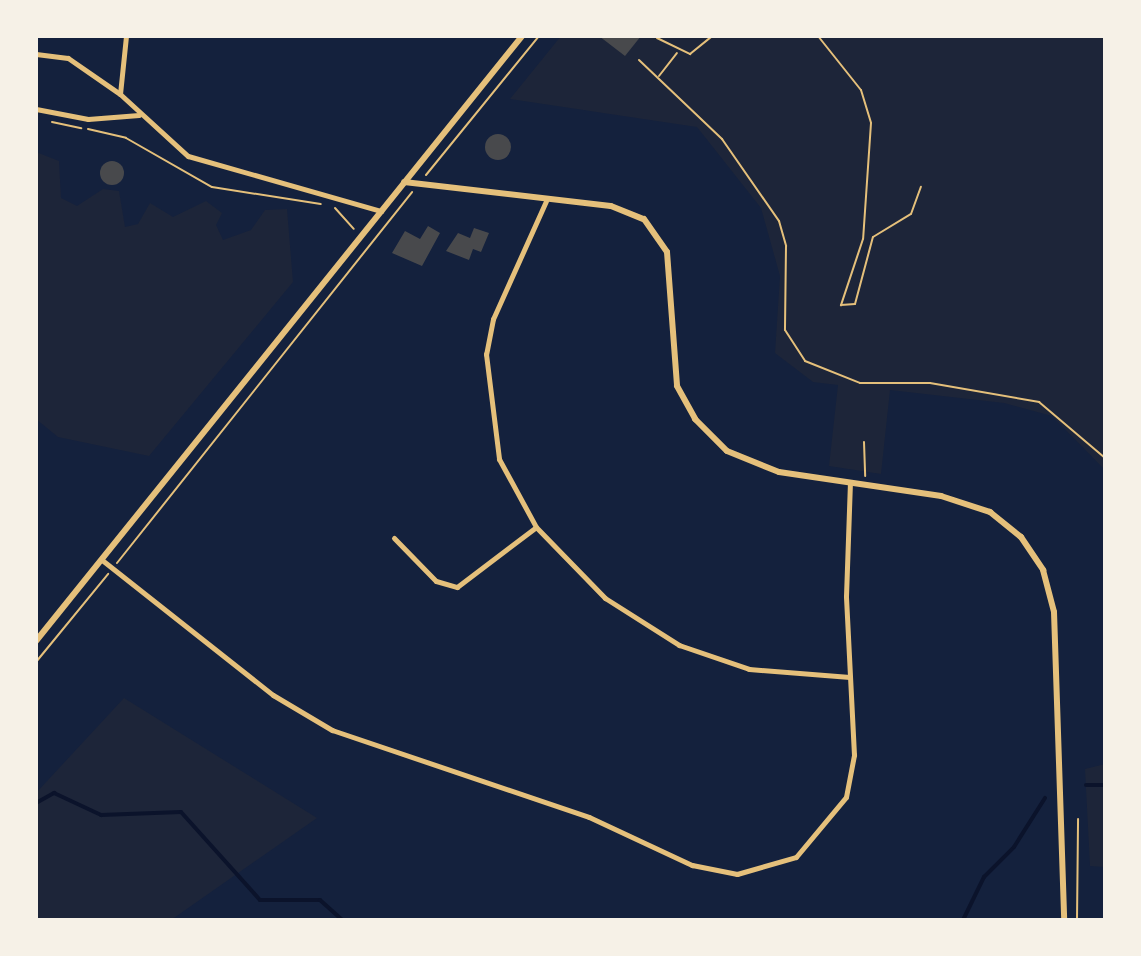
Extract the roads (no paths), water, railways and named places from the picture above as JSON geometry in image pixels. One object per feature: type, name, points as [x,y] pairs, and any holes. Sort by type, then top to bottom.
[{"type":"street","points":[[120,94],[126,36]]},
{"type":"street","points":[[36,641],[522,36]]},
{"type":"street","points":[[36,54],[68,58],[120,94],[139,115],[188,156],[234,174],[381,211]]},
{"type":"street","points":[[36,109],[88,119],[139,115]]},
{"type":"street","points":[[404,182],[415,188],[611,206],[644,219],[658,234],[669,265],[671,367],[708,435],[747,464],[864,484],[990,512],[1021,537],[1043,570],[1058,642],[1064,920]]},
{"type":"street","points":[[546,201],[493,319],[486,354],[499,459],[536,527],[605,598],[679,645],[749,669],[850,677]]},
{"type":"street","points":[[102,560],[273,695],[332,730],[517,790],[714,871],[756,871],[796,857],[837,816],[854,755],[850,677],[850,482]]},
{"type":"street","points":[[394,538],[436,581],[457,587],[536,527]]},
{"type":"waterway","points":[[1086,785],[1105,785]]},
{"type":"waterway","points":[[36,803],[54,793],[101,815],[181,812],[260,900],[320,900],[342,920]]},
{"type":"waterway","points":[[963,920],[984,877],[1014,847],[1045,798]]}]
